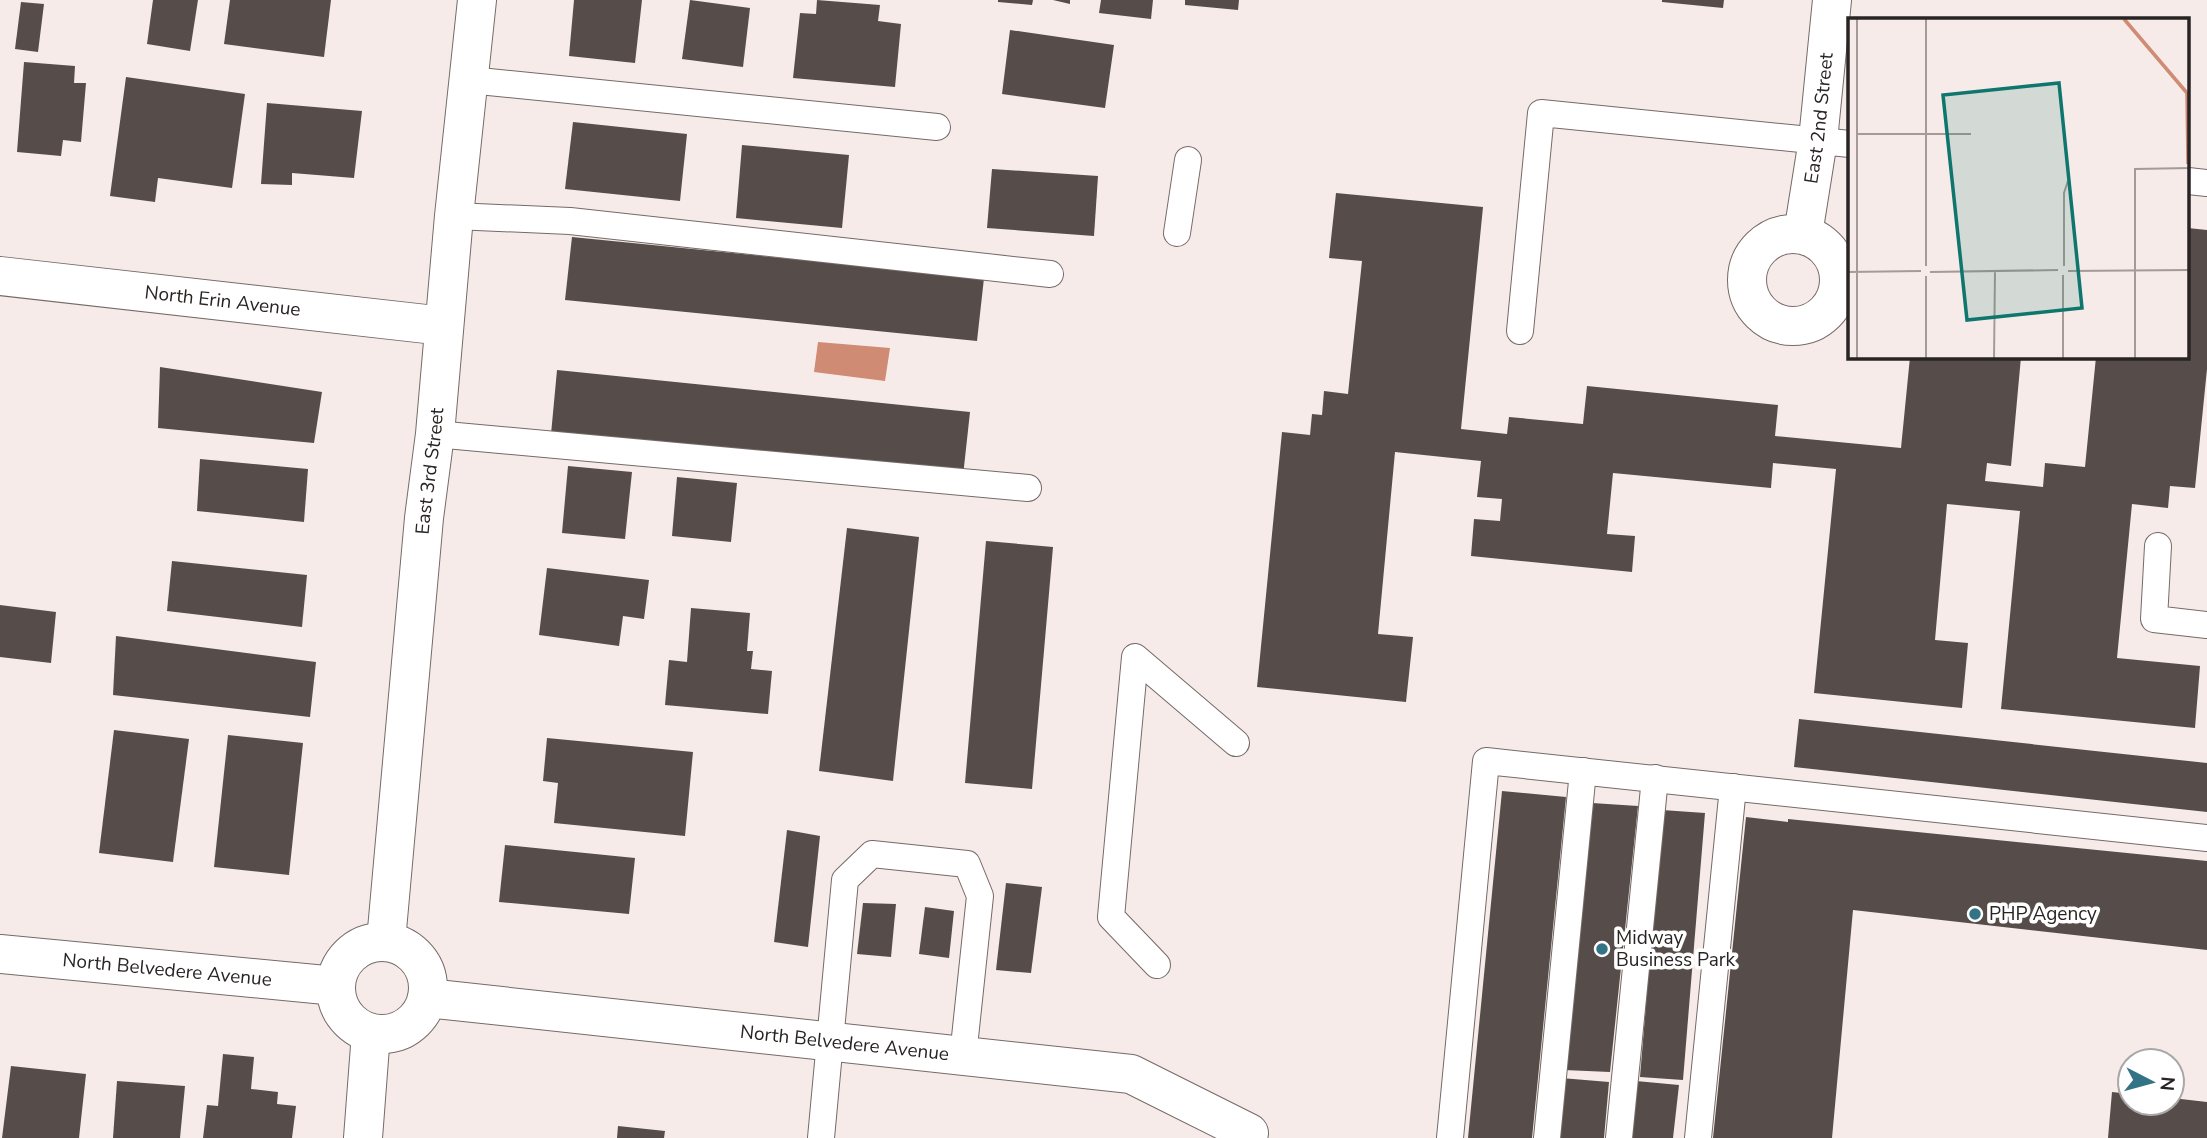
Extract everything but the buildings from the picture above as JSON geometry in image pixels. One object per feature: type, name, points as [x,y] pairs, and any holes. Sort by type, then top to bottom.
[{"type":"street","name":"East 3rd Street","points":[[386,942],[424,518],[435,434],[477,0]]},
{"type":"street","name":"East 2nd Street","points":[[1803,234],[1834,142],[1832,0]]},
{"type":"street","name":"North Erin Avenue","points":[[0,276],[444,326]]},
{"type":"street","points":[[371,942],[386,942],[400,945],[413,953],[422,964],[427,978],[427,998],[415,1021],[402,1030],[387,1034],[371,1033],[357,1027],[345,1016],[338,1002],[336,986],[339,971],[346,959],[371,942]]},
{"type":"street","name":"North Belvedere Avenue","points":[[0,954],[336,986]]},
{"type":"street","name":"North Belvedere Avenue","points":[[427,998],[1131,1074],[1249,1133]]},
{"type":"street","points":[[363,1138],[371,1033]]},
{"type":"lane","points":[[469,80],[937,127]]},
{"type":"lane","points":[[1520,331],[1541,113],[1834,142]]},
{"type":"lane","points":[[1177,233],[1188,160]]},
{"type":"lane","points":[[454,216],[569,221],[1049,274]]},
{"type":"lane","points":[[435,434],[1028,488]]},
{"type":"lane","points":[[2158,546],[2154,619],[2207,625]]},
{"type":"lane","points":[[1157,965],[1111,917],[1135,657],[1236,743]]},
{"type":"lane","points":[[1450,1138],[1486,761],[2207,838]]},
{"type":"lane","points":[[1547,1138],[1583,771]]},
{"type":"lane","points":[[1619,1138],[1655,778]]},
{"type":"lane","points":[[1698,1138],[1732,787]]},
{"type":"lane","points":[[821,1138],[845,880],[873,854],[967,864],[980,896],[963,1056]]},
{"type":"shaded area","points":[[818,342],[890,348],[885,381],[814,372]]},
{"type":"place","name":"PHP Agency","points":[[1975,914]]},
{"type":"place","name":"Midway Business Park","points":[[1602,949]]}]
